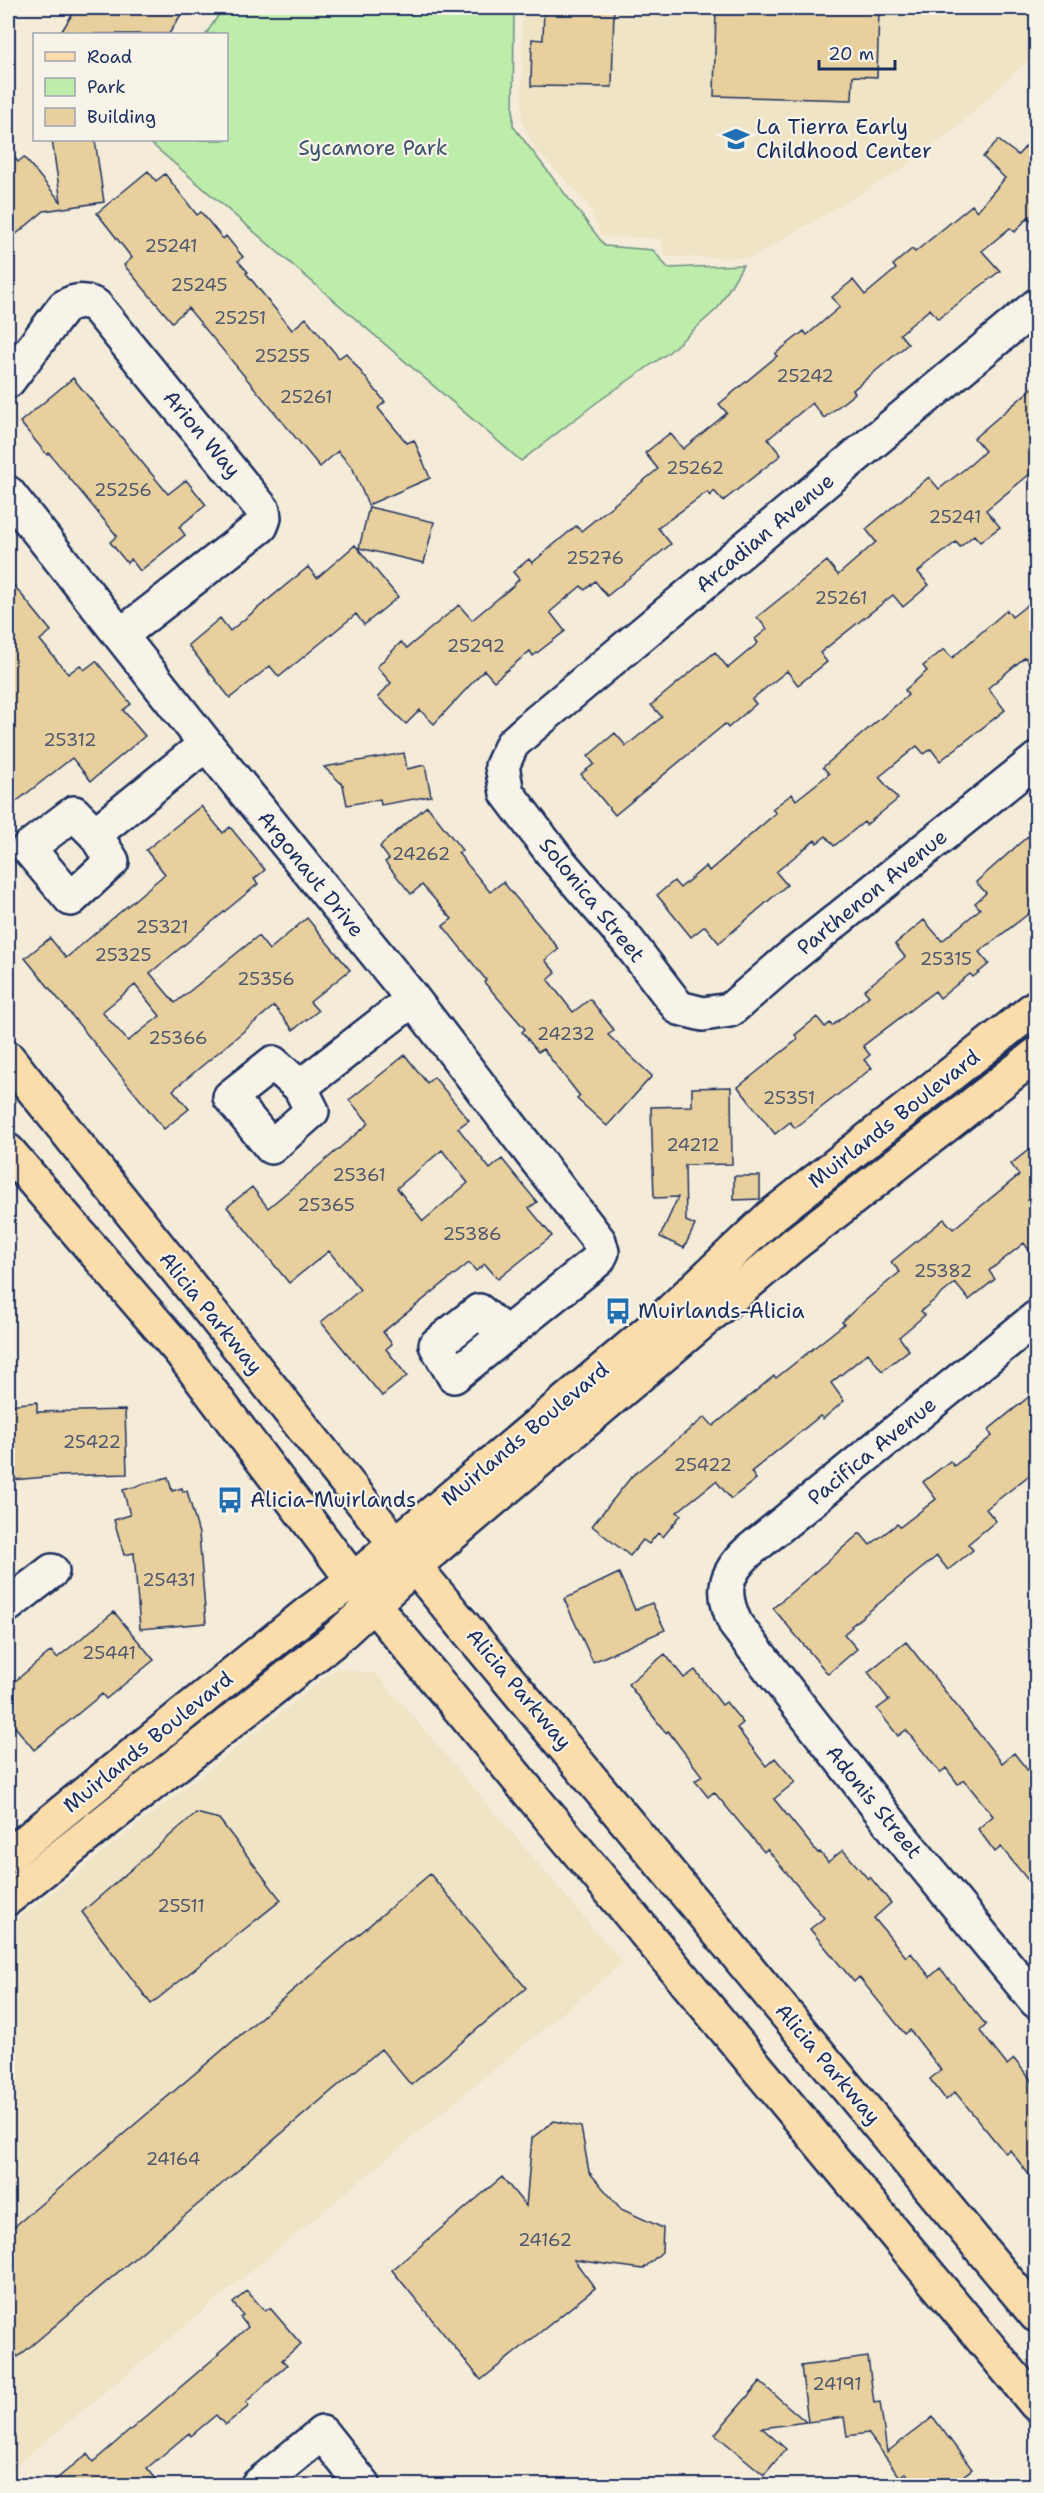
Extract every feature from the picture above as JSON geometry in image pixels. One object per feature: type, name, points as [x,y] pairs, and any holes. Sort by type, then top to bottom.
[{"type":"main road","name":"Muirlands Boulevard","points":[[8,1898],[333,1641],[363,1592],[656,1325],[770,1216],[1036,1007]]},
{"type":"main road","name":"Muirlands Boulevard","points":[[406,1554],[793,1245],[1036,1055]]},
{"type":"main road","name":"Alicia Parkway","points":[[8,1058],[406,1554],[1036,2315]]},
{"type":"main road","points":[[8,1150],[180,1351],[363,1592],[1036,2404]]},
{"type":"main road","name":"Muirlands Boulevard","points":[[8,1856],[308,1613],[363,1592]]},
{"type":"street","name":"Arion Way","points":[[8,381],[64,307],[72,302],[81,301],[96,306],[263,510],[264,518],[261,526],[121,635]]},
{"type":"street","name":"Arcadian Avenue","points":[[502,766],[512,744],[532,726],[1036,306]]},
{"type":"street","name":"Argonaut Drive","points":[[8,493],[206,744],[412,999],[599,1241],[602,1252],[598,1260],[506,1334]]},
{"type":"street","points":[[95,834],[206,744]]},
{"type":"street","name":"Parthenon Avenue","points":[[704,1014],[730,1010],[791,957],[1036,760]]},
{"type":"street","name":"Solonica Street","points":[[502,766],[507,793],[556,858],[627,940],[680,1008],[704,1014]]},
{"type":"street","points":[[300,1086],[412,999]]},
{"type":"street","name":"Pacifica Avenue","points":[[726,1595],[727,1581],[731,1571],[748,1551],[1036,1318]]},
{"type":"street","points":[[8,1605],[52,1571]]},
{"type":"street","name":"Adonis Street","points":[[726,1595],[728,1608],[736,1625],[902,1838],[1036,2001]]},
{"type":"street","points":[[257,2486],[322,2433],[364,2486]]},
{"type":"shaded area","name":"La Tierra Early Childhood Center","points":[[522,8],[1036,8],[1036,53],[955,129],[899,171],[752,258],[666,257],[661,239],[601,236],[587,203],[536,150],[522,122]]},
{"type":"shaded area","points":[[337,1668],[377,1674],[623,1963],[11,2470],[8,2465],[8,1927]]},
{"type":"green space","name":"Sycamore Park","points":[[223,8],[514,8],[513,126],[605,246],[653,250],[668,268],[743,265],[718,308],[668,353],[596,403],[521,461],[148,141],[228,141],[228,33],[207,33]]},
{"type":"building","points":[[76,8],[185,8],[170,33],[61,33]]},
{"type":"building","points":[[544,8],[614,8],[612,87],[531,86],[532,39],[543,40]]},
{"type":"building","points":[[716,8],[879,8],[877,77],[853,76],[852,100],[714,96]]},
{"type":"building","points":[[1036,135],[1036,225],[1028,217],[1015,232],[1010,228],[982,251],[1000,271],[938,319],[930,309],[900,334],[908,344],[853,390],[855,393],[824,418],[812,403],[768,439],[781,455],[723,501],[714,491],[710,496],[707,492],[658,528],[671,544],[607,596],[595,581],[585,590],[581,586],[550,612],[565,631],[533,656],[530,651],[494,681],[484,670],[434,724],[420,710],[406,724],[378,697],[391,683],[377,667],[401,642],[407,648],[459,605],[472,620],[513,586],[519,579],[513,572],[529,559],[532,563],[576,526],[581,531],[658,469],[645,453],[670,433],[683,449],[727,413],[719,404],[777,356],[775,354],[804,331],[807,335],[840,307],[832,297],[853,280],[865,295],[896,269],[893,265],[912,249],[915,252],[972,205],[977,211],[1005,178],[983,157],[998,140],[1018,155]]},
{"type":"building","points":[[52,141],[95,141],[104,202],[44,211],[8,241],[8,149],[18,162],[24,157],[61,202]]},
{"type":"building","points":[[148,171],[156,181],[165,174],[197,215],[201,212],[223,239],[226,236],[243,257],[238,261],[248,272],[246,273],[292,330],[306,318],[339,358],[346,353],[385,402],[378,408],[407,443],[414,440],[430,478],[368,505],[353,469],[338,451],[320,467],[188,308],[172,322],[124,265],[132,258],[97,213]]},
{"type":"building","points":[[73,378],[168,494],[186,480],[206,505],[179,527],[185,535],[140,571],[131,559],[127,563],[110,542],[117,536],[49,453],[47,455],[20,422]]},
{"type":"building","points":[[1036,385],[1036,469],[986,510],[1000,527],[980,542],[974,535],[960,547],[956,542],[918,572],[929,585],[903,607],[893,595],[820,653],[827,662],[798,685],[787,671],[752,699],[756,704],[728,728],[725,724],[615,815],[581,774],[594,764],[588,756],[615,733],[626,746],[662,717],[651,705],[715,652],[728,668],[758,643],[755,639],[767,629],[757,617],[827,561],[838,575],[876,542],[866,529],[929,477],[939,489],[971,464],[985,451],[974,438]]},
{"type":"building","points":[[369,507],[434,522],[424,563],[359,548]]},
{"type":"building","points":[[355,545],[398,597],[364,625],[356,614],[279,677],[270,666],[230,698],[188,645],[220,618],[230,631],[308,567],[317,578]]},
{"type":"building","points":[[8,578],[51,631],[40,640],[68,674],[80,665],[84,670],[96,661],[131,704],[123,710],[145,736],[91,781],[72,758],[8,808]]},
{"type":"building","points":[[1036,598],[1036,671],[1025,657],[988,688],[1005,710],[940,761],[931,749],[924,754],[917,746],[879,777],[898,799],[866,825],[864,822],[834,846],[826,836],[817,843],[815,840],[776,872],[787,885],[719,943],[705,926],[691,937],[657,895],[674,881],[680,888],[706,866],[709,871],[776,813],[772,809],[792,794],[796,800],[829,774],[823,767],[908,695],[905,690],[927,671],[923,666],[944,649],[952,658],[1007,610],[1012,617]]},
{"type":"building","points":[[404,753],[407,769],[425,765],[431,796],[381,805],[380,799],[347,805],[343,785],[324,767]]},
{"type":"building","points":[[201,806],[223,833],[230,827],[265,870],[254,879],[258,884],[150,973],[175,1003],[258,936],[269,950],[307,918],[350,970],[310,1002],[318,1011],[293,1030],[274,1006],[173,1090],[189,1109],[164,1129],[25,958],[50,938],[66,958],[165,874],[146,850]],"holes":[[[135,985],[160,1016],[128,1041],[102,1012]]]},
{"type":"building","points":[[427,806],[462,850],[458,853],[490,892],[503,882],[559,949],[545,960],[556,973],[548,980],[573,1012],[590,999],[614,1030],[608,1035],[652,1076],[607,1126],[577,1099],[580,1096],[543,1049],[538,1052],[522,1032],[525,1029],[484,982],[486,980],[443,926],[452,919],[422,885],[411,894],[385,862],[389,859],[380,847],[383,843]]},
{"type":"building","points":[[1028,836],[1036,846],[1036,908],[979,952],[989,964],[973,977],[970,974],[940,998],[935,991],[863,1046],[870,1055],[864,1060],[872,1068],[795,1128],[790,1122],[775,1134],[738,1087],[798,1039],[795,1035],[817,1017],[825,1027],[830,1023],[832,1026],[869,996],[864,990],[905,957],[895,944],[924,920],[942,941],[980,909],[975,903],[986,893],[976,882]]},
{"type":"building","points":[[405,1055],[427,1083],[434,1077],[469,1120],[458,1128],[490,1169],[502,1159],[537,1202],[529,1208],[552,1236],[498,1279],[485,1264],[476,1271],[469,1263],[383,1332],[392,1344],[386,1349],[407,1376],[382,1396],[321,1322],[360,1290],[329,1251],[289,1283],[227,1207],[252,1187],[268,1208],[369,1123],[349,1100]],"holes":[[[442,1150],[468,1183],[423,1221],[397,1188]]]},
{"type":"building","points":[[731,1087],[732,1164],[685,1165],[686,1221],[695,1225],[684,1248],[660,1237],[678,1197],[654,1198],[651,1107],[692,1106],[692,1088]]},
{"type":"building","points":[[1036,1144],[1036,1196],[1035,1194],[1028,1200],[1036,1211],[1036,1260],[1024,1243],[989,1271],[995,1279],[969,1300],[955,1283],[921,1311],[925,1315],[899,1337],[909,1350],[882,1371],[868,1353],[831,1383],[844,1401],[823,1419],[820,1416],[751,1472],[756,1479],[731,1499],[716,1481],[677,1512],[681,1515],[663,1537],[658,1533],[649,1544],[643,1540],[630,1556],[592,1526],[632,1476],[705,1417],[713,1426],[774,1376],[776,1378],[844,1324],[842,1322],[861,1304],[900,1272],[891,1262],[944,1219],[953,1229],[1019,1175],[1011,1164]]},
{"type":"building","points":[[734,1176],[760,1176],[760,1199],[734,1200]]},
{"type":"building","points":[[1036,1391],[1036,1470],[986,1509],[996,1521],[968,1544],[973,1550],[948,1570],[937,1556],[851,1626],[844,1634],[857,1649],[828,1674],[773,1608],[860,1533],[870,1545],[897,1524],[900,1527],[936,1499],[923,1482],[950,1461],[954,1466],[992,1436],[988,1430]]},
{"type":"building","points":[[37,1402],[37,1412],[125,1410],[127,1474],[12,1480],[11,1462],[8,1462],[8,1405]]},
{"type":"building","points":[[168,1477],[172,1491],[182,1488],[183,1492],[187,1491],[199,1534],[206,1623],[140,1629],[134,1553],[124,1555],[114,1520],[130,1515],[123,1490]]},
{"type":"building","points":[[619,1573],[635,1610],[652,1603],[665,1630],[593,1662],[564,1599]]},
{"type":"building","points":[[114,1612],[154,1660],[106,1699],[102,1694],[34,1750],[8,1718],[8,1687],[51,1651],[57,1658]]},
{"type":"building","points":[[906,1642],[1002,1763],[1014,1753],[1036,1781],[1036,1890],[1001,1847],[995,1852],[978,1829],[993,1816],[964,1780],[958,1784],[946,1768],[940,1773],[906,1730],[898,1736],[877,1709],[889,1700],[868,1672]]},
{"type":"building","points":[[665,1654],[684,1678],[695,1670],[722,1705],[726,1702],[743,1723],[737,1728],[766,1766],[775,1758],[795,1782],[774,1799],[828,1862],[843,1850],[868,1879],[870,1877],[891,1903],[874,1918],[906,1957],[911,1953],[930,1977],[940,1968],[986,2025],[980,2031],[1007,2065],[1014,2059],[1036,2086],[1036,2184],[1010,2150],[1005,2153],[955,2092],[946,2100],[930,2079],[941,2070],[910,2030],[905,2034],[859,1977],[854,1982],[810,1929],[824,1918],[767,1849],[764,1852],[714,1792],[708,1797],[695,1781],[702,1776],[628,1684]]},
{"type":"building","points":[[196,1813],[219,1819],[281,1900],[151,2004],[82,1912]]},
{"type":"building","points":[[430,1874],[526,1988],[411,2085],[381,2049],[18,2357],[8,2344],[8,2232]]},
{"type":"building","points":[[554,2121],[581,2127],[589,2172],[621,2209],[663,2228],[662,2252],[643,2269],[574,2260],[595,2288],[481,2380],[392,2270],[502,2177],[526,2206],[532,2138]]},
{"type":"building","points":[[247,2291],[265,2311],[270,2308],[301,2344],[282,2360],[287,2365],[246,2402],[249,2406],[225,2425],[216,2415],[191,2436],[189,2433],[147,2468],[162,2486],[48,2486],[87,2454],[93,2462],[248,2327],[240,2317],[243,2315],[233,2303]]},
{"type":"building","points":[[868,2357],[874,2403],[880,2402],[887,2452],[933,2417],[972,2469],[950,2486],[915,2486],[906,2473],[900,2477],[868,2433],[847,2436],[844,2417],[808,2422],[801,2366]]},
{"type":"building","points":[[760,2382],[806,2422],[762,2428],[786,2449],[764,2475],[715,2434]]},
{"type":"place","name":"La Tierra Early Childhood Center","points":[[736,139]]},
{"type":"place","name":"Muirlands-Alicia","points":[[618,1311]]},
{"type":"place","name":"Alicia-Muirlands","points":[[230,1500]]}]
